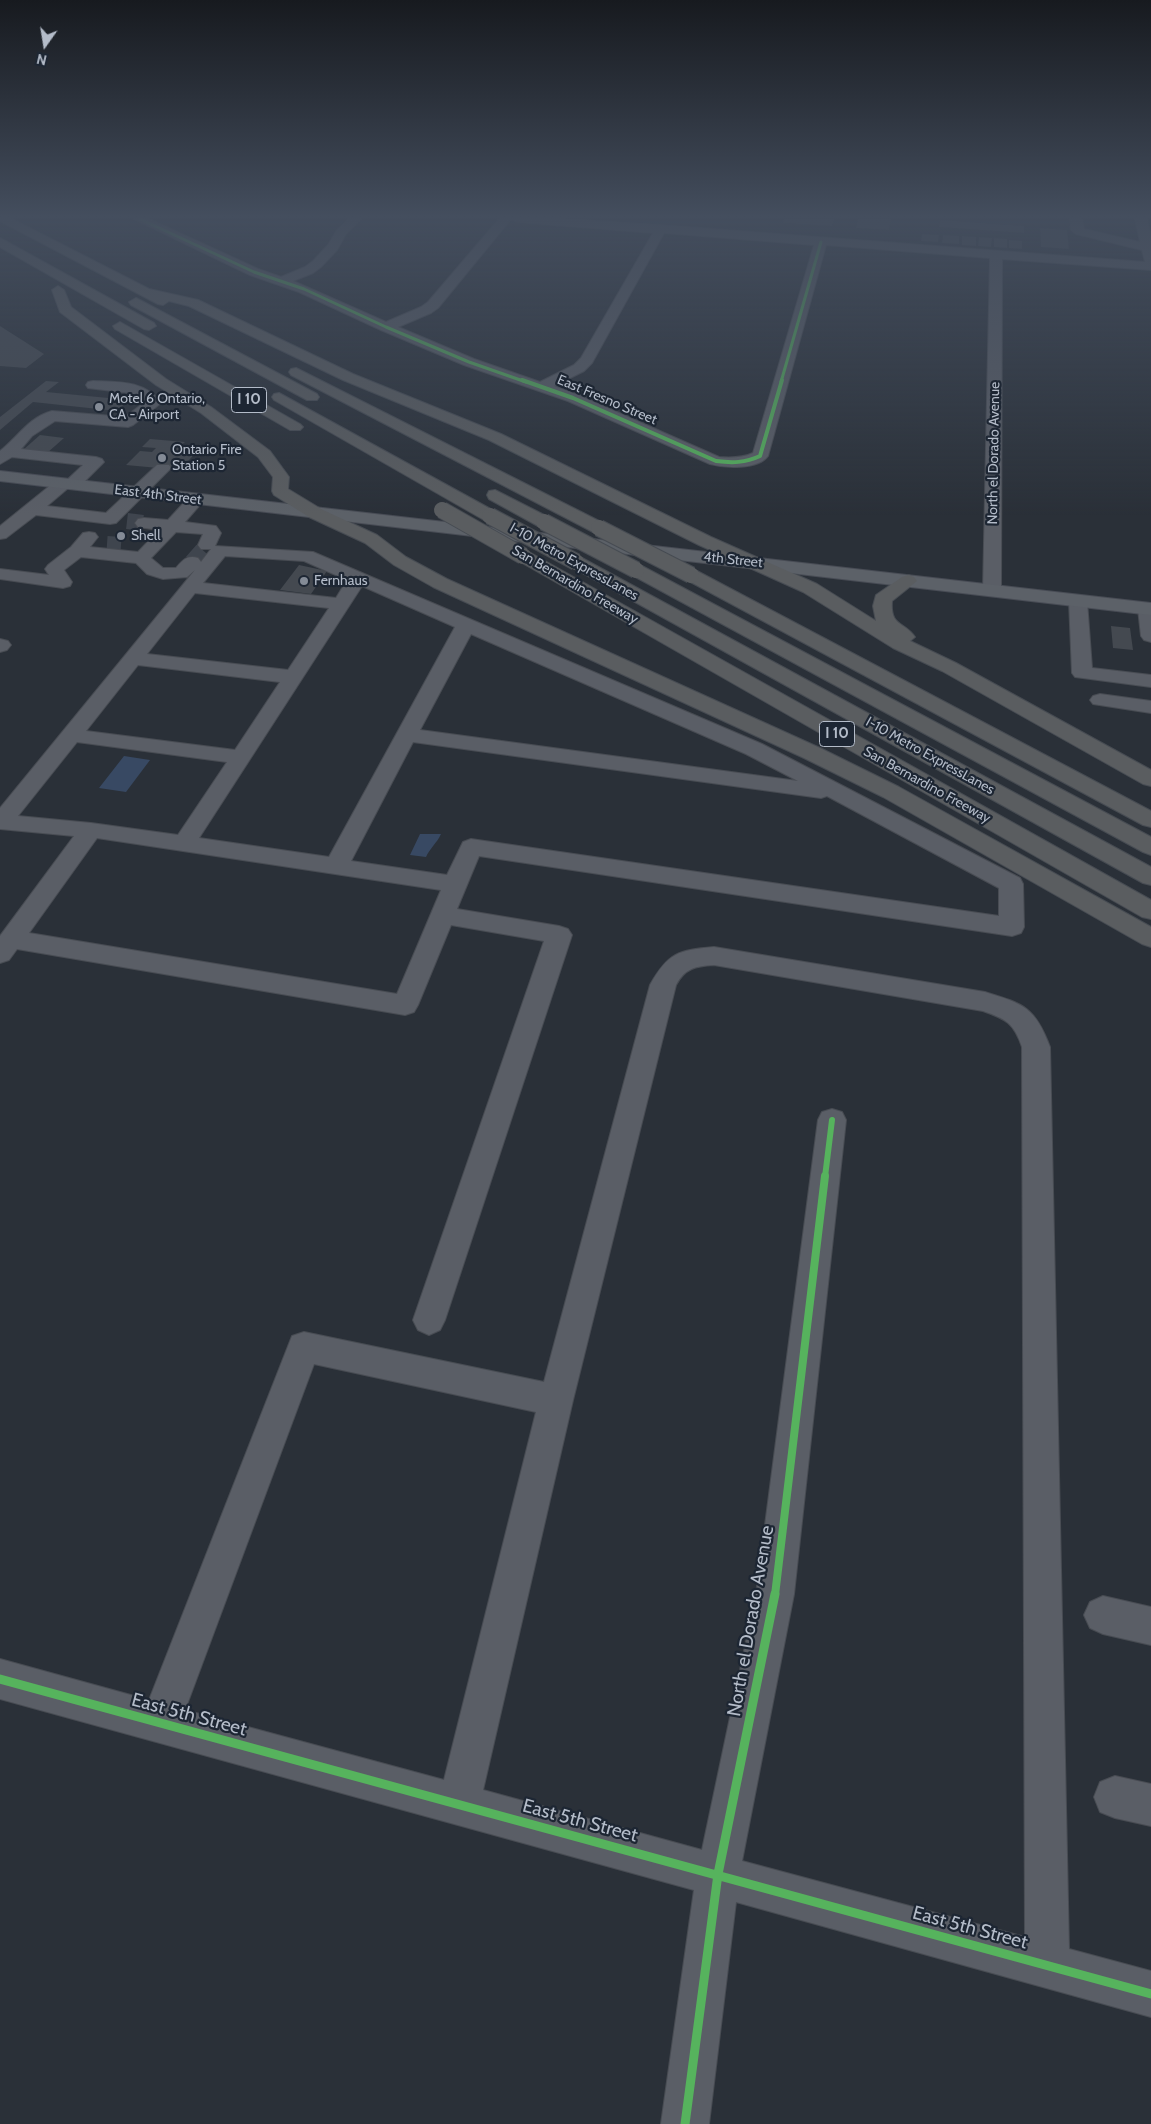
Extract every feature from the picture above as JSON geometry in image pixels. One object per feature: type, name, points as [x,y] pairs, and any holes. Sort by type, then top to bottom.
[{"type":"highway","points":[[76,318],[161,382],[206,410],[264,454],[276,467],[281,477],[280,492],[315,513],[371,539],[400,560],[440,583],[812,753],[882,788],[1151,938]]},
{"type":"highway","name":"I 10","points":[[107,318],[311,436]]},
{"type":"highway","points":[[136,318],[159,331]]},
{"type":"highway","points":[[165,318],[324,404]]},
{"type":"highway","points":[[196,318],[230,336]]},
{"type":"highway","points":[[226,318],[348,377],[495,437],[705,541],[810,588],[900,644],[949,667],[1151,779]]},
{"type":"highway","points":[[287,367],[692,575],[1151,820]]},
{"type":"highway","name":"I-10 Metro ExpressLanes","points":[[269,392],[490,516],[1151,877]]},
{"type":"highway","name":"I-10 Metro ExpressLanes","points":[[482,489],[1151,847]]},
{"type":"highway","name":"San Bernardino Freeway","points":[[425,501],[1151,911]]},
{"type":"highway","points":[[908,580],[883,599],[881,610],[884,620],[897,632],[935,655],[949,667]]},
{"type":"main road","name":"East 4th Street","points":[[1,477],[315,513]]},
{"type":"main road","name":"4th Street","points":[[315,513],[754,562],[1149,609]]},
{"type":"street","name":"East Fresno Street","points":[[367,318],[469,362],[543,386],[716,461],[733,463],[749,462],[760,456],[800,318]]},
{"type":"street","points":[[386,327],[407,318]]},
{"type":"street","points":[[543,386],[579,368],[587,360],[611,318]]},
{"type":"street","name":"North el Dorado Avenue","points":[[992,590],[995,318]]},
{"type":"street","points":[[4,456],[26,433],[52,416],[128,422],[153,403],[149,396],[135,388],[93,385]]},
{"type":"street","points":[[0,534],[96,462],[4,456]]},
{"type":"street","points":[[0,574],[58,575],[112,534],[138,492],[163,468]]},
{"type":"street","points":[[192,562],[181,574],[165,574],[150,570],[156,542],[196,500]]},
{"type":"street","points":[[33,509],[112,534],[156,542],[210,530],[212,533],[207,544]]},
{"type":"street","points":[[112,534],[156,542]]},
{"type":"street","points":[[112,534],[156,542]]},
{"type":"street","points":[[1,822],[220,550],[307,556],[754,749],[1011,884],[1012,928],[471,847],[405,1005],[5,946],[91,830]]},
{"type":"street","points":[[184,844],[358,578]]},
{"type":"street","points":[[190,587],[341,604]]},
{"type":"street","points":[[1078,601],[1082,673],[1151,681]]},
{"type":"street","points":[[1149,609],[1151,636]]},
{"type":"street","points":[[336,866],[466,625]]},
{"type":"street","points":[[133,658],[293,677]]},
{"type":"street","points":[[1100,700],[1151,707]]},
{"type":"street","points":[[407,734],[839,794]]},
{"type":"street","points":[[71,735],[241,757]]},
{"type":"street","points":[[1,822],[91,830],[456,884]]},
{"type":"street","points":[[429,1320],[559,935],[443,915]]},
{"type":"street","points":[[459,1803],[556,1400],[663,985],[671,968],[689,958],[714,956],[985,1002],[1014,1012],[1030,1027],[1036,1047],[1047,1965]]},
{"type":"street","name":"North el Dorado Avenue","points":[[685,2124],[718,1874],[775,1594],[832,1120]]},
{"type":"street","points":[[160,1723],[304,1347],[556,1400]]},
{"type":"street","points":[[1103,1615],[1151,1626]]},
{"type":"street","name":"East 5th Street","points":[[0,1679],[459,1803],[1151,1994]]},
{"type":"water","points":[[124,756],[150,760],[126,792],[99,788]]},
{"type":"water","points":[[420,834],[441,834],[426,857],[410,855]]},
{"type":"building","points":[[0,326],[44,354],[26,368],[0,366]]},
{"type":"building","name":"Motel 6 Ontario, CA - Airport","points":[[46,381],[59,382],[46,392],[129,400],[117,411],[33,402],[0,430],[0,417]]},
{"type":"building","points":[[40,435],[64,438],[47,453],[23,450]]},
{"type":"building","name":"Ontario Fire Station 5","points":[[150,439],[185,442],[179,447],[199,449],[180,470],[126,465],[140,451],[152,452],[156,448],[142,447]]},
{"type":"building","name":"Fernhaus","points":[[299,565],[327,571],[311,594],[280,590]]},
{"type":"building","points":[[1111,626],[1130,628],[1133,650],[1113,648]]},
{"type":"tunnel","points":[[127,521],[144,523]]},
{"type":"tunnel","points":[[107,544],[121,545]]},
{"type":"tunnel","points":[[192,562],[207,545]]},
{"type":"cycle path","points":[[367,318],[469,362],[573,398],[716,461],[733,462],[744,462],[760,456],[799,318]]},
{"type":"cycle path","points":[[685,2124],[718,1874],[775,1594],[832,1120]]},
{"type":"cycle path","points":[[0,1679],[1151,1994]]},
{"type":"place","name":"Motel 6 Ontario, CA - Airport","points":[[99,407]]},
{"type":"place","name":"Ontario Fire Station 5","points":[[162,458]]},
{"type":"place","name":"Shell","points":[[121,536]]},
{"type":"place","name":"Fernhaus","points":[[304,581]]}]
